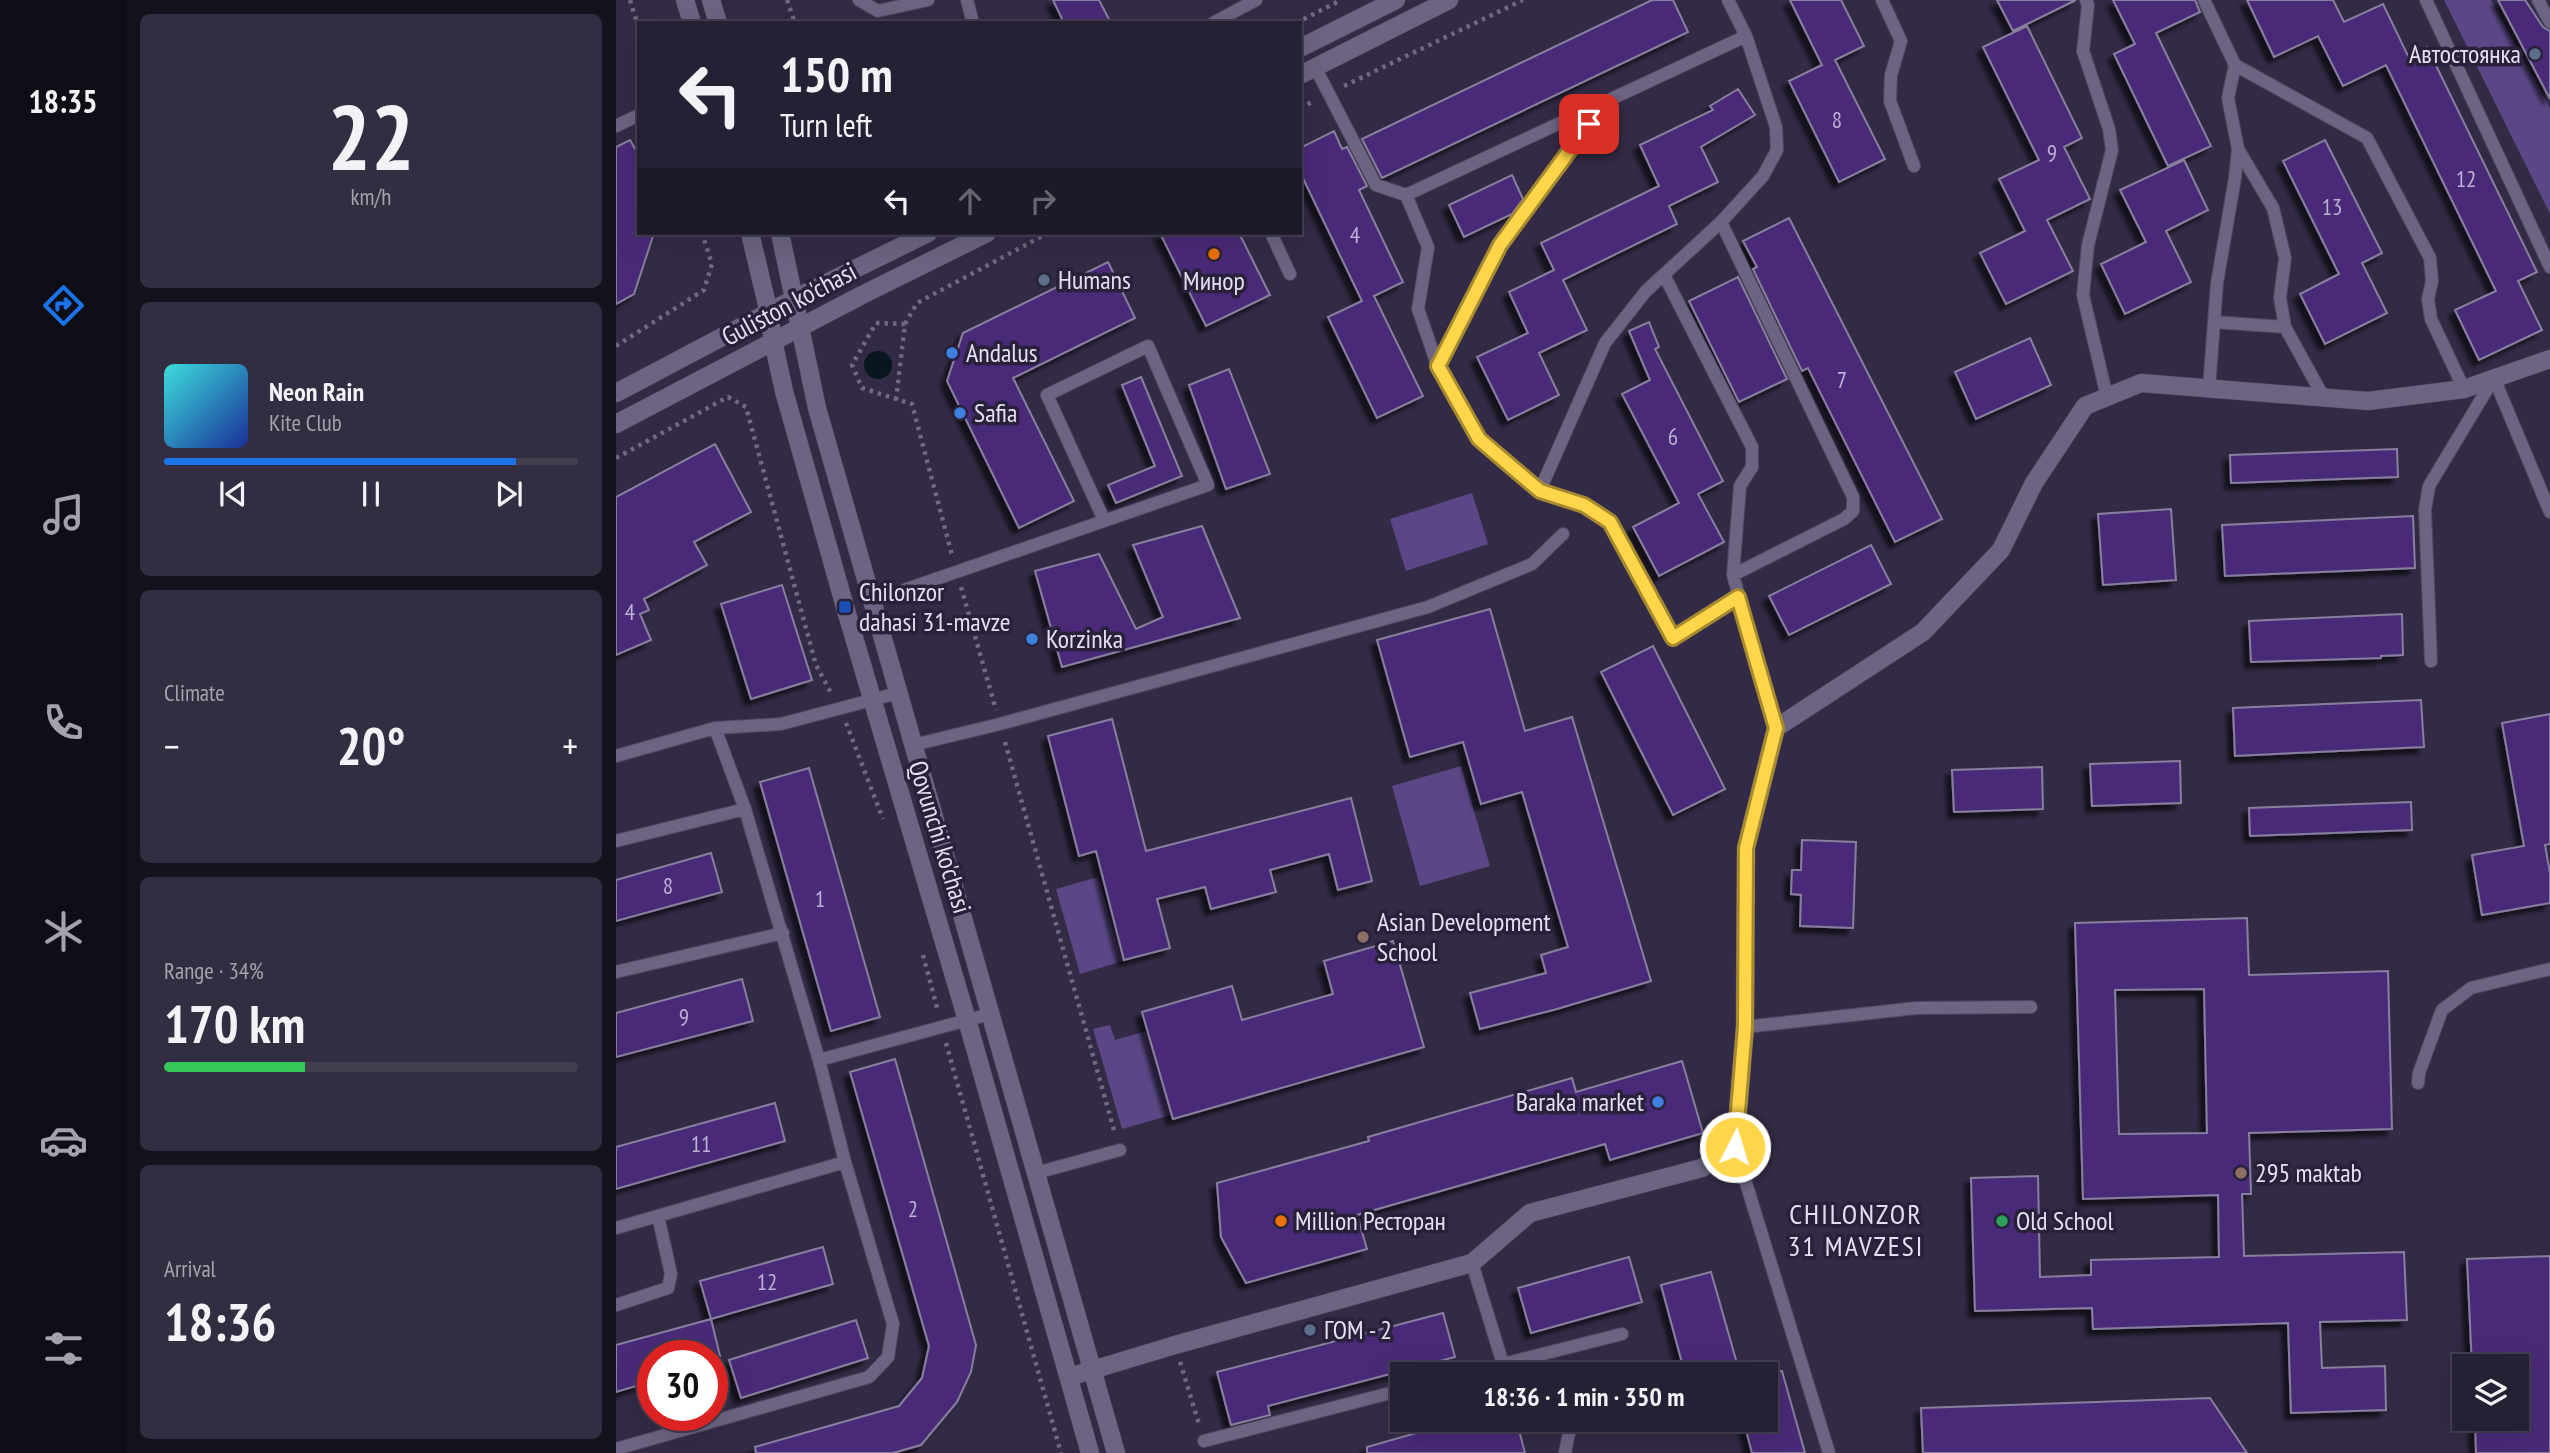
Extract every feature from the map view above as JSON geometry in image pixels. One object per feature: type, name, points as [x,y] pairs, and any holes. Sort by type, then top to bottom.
[{"type":"street","points":[[685,0],[691,21]]},
{"type":"street","points":[[711,0],[717,21]]},
{"type":"street","points":[[1302,47],[1396,0]]},
{"type":"street","points":[[1308,71],[1449,0]]},
{"type":"street","name":"Qovunchi ko'chasi","points":[[750,235],[788,403],[1090,1453]]},
{"type":"street","name":"Qovunchi ko'chasi","points":[[780,235],[817,408],[1116,1453]]},
{"type":"street","name":"Guliston ko'chasi","points":[[616,393],[794,299],[924,235]]},
{"type":"street","name":"Guliston ko'chasi","points":[[616,424],[983,235]]},
{"type":"street","points":[[769,313],[800,327]]},
{"type":"street","points":[[1069,1377],[1472,1262],[1530,1213],[1702,1168],[1735,1147],[1745,1027],[1746,848],[1776,728],[1923,632],[2001,550],[2034,483],[2085,406],[2141,383],[2368,401],[2464,389],[2550,359]]},
{"type":"lane","points":[[859,0],[878,10],[928,0]]},
{"type":"lane","points":[[967,0],[972,21]]},
{"type":"lane","points":[[1217,21],[1256,0]]},
{"type":"lane","points":[[1540,491],[1605,343],[1646,291],[1721,222],[1763,176],[1777,150],[1776,127],[1746,36],[1728,0]]},
{"type":"lane","points":[[1882,0],[1901,41],[1891,75],[1890,101],[1914,166]]},
{"type":"lane","points":[[2086,0],[2088,5],[2083,51],[2109,130],[2112,150],[2088,245],[2083,295],[2107,397]]},
{"type":"lane","points":[[2204,0],[2235,65],[2367,138],[2430,258],[2432,281],[2428,299],[2431,319],[2464,389]]},
{"type":"lane","points":[[2426,0],[2550,268]]},
{"type":"lane","points":[[2538,0],[2550,22]]},
{"type":"lane","points":[[1308,71],[1329,93],[1376,185],[1406,195],[1746,36]]},
{"type":"lane","points":[[2209,388],[2217,283],[2238,149],[2228,98],[2235,65]]},
{"type":"lane","points":[[1438,366],[1500,245],[1604,104]]},
{"type":"lane","points":[[616,126],[637,116]]},
{"type":"lane","points":[[2238,149],[2273,208],[2285,258],[2280,298],[2285,327],[2324,398]]},
{"type":"lane","points":[[1406,195],[1428,247],[1418,309],[1438,366],[1479,439],[1540,491],[1584,505],[1610,522],[1673,638],[1738,597]]},
{"type":"lane","points":[[1721,222],[1853,497],[1853,511],[1844,519],[1733,575]]},
{"type":"lane","points":[[1272,235],[1290,274]]},
{"type":"lane","points":[[1664,275],[1752,447],[1752,467],[1740,486],[1733,575],[1776,728]]},
{"type":"lane","points":[[2214,322],[2285,327]]},
{"type":"lane","points":[[872,601],[1208,485],[1148,346],[1046,395],[1104,520]]},
{"type":"lane","points":[[2494,378],[2550,512]]},
{"type":"lane","points":[[2431,662],[2426,510],[2429,486],[2494,378]]},
{"type":"lane","points":[[913,745],[1000,724],[1428,607],[1532,564],[1563,534]]},
{"type":"lane","points":[[616,756],[715,727],[781,724],[898,693]]},
{"type":"lane","points":[[616,1449],[869,1377],[888,1357],[893,1324],[845,1162],[783,933],[746,809],[715,727]]},
{"type":"lane","points":[[616,841],[746,809]]},
{"type":"lane","points":[[616,972],[783,933]]},
{"type":"lane","points":[[2418,1083],[2419,1073],[2442,1010],[2471,988],[2550,969]]},
{"type":"lane","points":[[1745,1027],[1916,1008],[2031,1007]]},
{"type":"lane","points":[[819,1060],[990,1014]]},
{"type":"lane","points":[[1735,1147],[1829,1453]]},
{"type":"lane","points":[[1036,1173],[1120,1150]]},
{"type":"lane","points":[[616,1228],[845,1162]]},
{"type":"lane","points":[[616,1305],[668,1288],[671,1274],[658,1216]]},
{"type":"lane","points":[[1472,1262],[1502,1362]]},
{"type":"lane","points":[[1511,1362],[1622,1334]]},
{"type":"lane","points":[[1204,1441],[1390,1393]]},
{"type":"lane","points":[[1565,1453],[1568,1432]]},
{"type":"path","points":[[630,0],[637,23]]},
{"type":"path","points":[[787,0],[793,21]]},
{"type":"path","points":[[1300,21],[1341,0]]},
{"type":"path","points":[[1302,107],[1523,0]]},
{"type":"path","points":[[616,346],[704,290],[712,264],[703,235]]},
{"type":"path","points":[[896,400],[905,324],[917,303],[1044,235]]},
{"type":"path","points":[[616,458],[728,397],[746,407],[816,665],[849,729],[886,825]]},
{"type":"path","points":[[922,951],[1061,1453]]},
{"type":"path","points":[[1175,1345],[1204,1441]]},
{"type":"shaded area","points":[[2444,0],[2491,0],[2550,108],[2550,214]]},
{"type":"shaded area","points":[[878,351],[888,355],[892,365],[888,375],[878,379],[868,375],[864,365],[868,355]]},
{"type":"shaded area","points":[[1472,493],[1488,544],[1406,571],[1390,519]]},
{"type":"shaded area","points":[[1461,766],[1490,866],[1420,886],[1392,786]]},
{"type":"shaded area","points":[[1098,877],[1123,961],[1080,974],[1056,889]]},
{"type":"shaded area","points":[[1110,1025],[1115,1040],[1146,1031],[1171,1115],[1122,1129],[1093,1029]]},
{"type":"building","points":[[1053,0],[1099,0],[1110,21],[1063,21]]},
{"type":"building","points":[[1652,0],[1673,0],[1688,32],[1382,178],[1362,139]]},
{"type":"building","points":[[1790,0],[1841,0],[1864,46],[1835,60],[1885,159],[1839,182],[1789,81],[1822,65]]},
{"type":"building","points":[[1997,0],[2076,0],[2013,31]]},
{"type":"building","points":[[2113,0],[2195,0],[2200,12],[2156,33],[2211,146],[2168,166],[2114,54],[2135,44]]},
{"type":"building","points":[[2247,0],[2333,0],[2344,22],[2383,4],[2408,56],[2427,47],[2537,272],[2518,281],[2542,330],[2479,360],[2455,310],[2496,291],[2386,65],[2343,86],[2318,36],[2274,57]]},
{"type":"building","name":"Автостоянка","points":[[2498,0],[2525,0],[2543,27],[2550,31],[2550,99]]},
{"type":"building","points":[[2027,26],[2082,138],[2064,147],[2090,199],[2047,220],[2073,271],[2006,304],[1980,253],[2025,231],[1999,179],[2039,160],[1983,47]]},
{"type":"building","points":[[1738,89],[1755,115],[1701,147],[1718,182],[1669,206],[1677,224],[1563,280],[1587,330],[1539,353],[1559,395],[1508,420],[1477,357],[1528,333],[1509,292],[1554,270],[1541,243],[1659,186],[1640,145],[1713,110],[1710,106]]},
{"type":"building","points":[[1334,131],[1342,149],[1347,147],[1367,186],[1359,190],[1403,282],[1374,296],[1423,396],[1377,418],[1328,317],[1362,301],[1302,176],[1302,147]]},
{"type":"building","points":[[630,140],[637,152],[637,235],[653,235],[634,294],[616,304],[616,147]]},
{"type":"building","points":[[2325,140],[2382,253],[2362,263],[2387,313],[2325,344],[2300,294],[2339,274],[2283,161]]},
{"type":"building","points":[[2184,160],[2208,210],[2166,231],[2191,282],[2125,314],[2101,264],[2146,242],[2120,190]]},
{"type":"building","points":[[1512,175],[1523,199],[1512,214],[1464,237],[1449,205]]},
{"type":"building","points":[[1789,218],[1942,519],[1895,542],[1808,368],[1802,371],[1753,269],[1757,267],[1743,241]]},
{"type":"building","points":[[1161,235],[1240,235],[1270,295],[1206,326]]},
{"type":"building","points":[[1108,262],[1135,318],[1013,378],[1074,501],[1019,528],[947,381],[963,333]]},
{"type":"building","points":[[1738,277],[1787,379],[1739,402],[1689,301]]},
{"type":"building","points":[[1649,322],[1659,347],[1655,349],[1723,481],[1698,494],[1724,542],[1659,576],[1633,527],[1679,503],[1622,394],[1650,380],[1629,331]]},
{"type":"building","points":[[2030,338],[2051,385],[1976,419],[1955,372]]},
{"type":"building","points":[[1229,369],[1270,474],[1226,489],[1189,385]]},
{"type":"building","points":[[1141,377],[1182,476],[1116,503],[1108,485],[1155,466],[1122,385]]},
{"type":"building","points":[[715,444],[751,512],[694,542],[707,565],[644,599],[649,610],[640,614],[651,640],[616,655],[616,497]]},
{"type":"building","points":[[2397,449],[2398,477],[2231,483],[2230,455]]},
{"type":"building","points":[[2171,509],[2176,580],[2103,585],[2098,514]]},
{"type":"building","points":[[2413,516],[2415,568],[2225,576],[2222,525]]},
{"type":"building","points":[[1202,526],[1240,618],[1062,667],[1035,571],[1099,554],[1136,629],[1163,617],[1133,545]]},
{"type":"building","points":[[1871,545],[1891,584],[1789,635],[1769,596]]},
{"type":"building","points":[[782,585],[812,680],[751,699],[721,604]]},
{"type":"building","points":[[1490,609],[1525,731],[1572,717],[1651,981],[1480,1029],[1470,993],[1546,973],[1541,955],[1568,947],[1522,792],[1481,804],[1463,742],[1410,757],[1377,640]]},
{"type":"building","points":[[2402,614],[2403,655],[2251,662],[2249,621]]},
{"type":"building","points":[[1653,646],[1725,789],[1673,815],[1601,672]]},
{"type":"building","points":[[2421,700],[2424,747],[2235,756],[2233,708]]},
{"type":"building","points":[[2550,714],[2550,844],[2545,845],[2550,873],[2550,903],[2482,915],[2472,855],[2524,846],[2502,723]]},
{"type":"building","points":[[1112,719],[1146,851],[1351,798],[1372,881],[1338,890],[1329,854],[1270,870],[1276,892],[1211,909],[1205,887],[1157,899],[1170,948],[1124,960],[1096,851],[1079,856],[1048,736]]},
{"type":"building","points":[[2180,761],[2181,803],[2092,806],[2090,764]]},
{"type":"building","points":[[2042,767],[2043,809],[1954,812],[1952,770]]},
{"type":"building","points":[[809,768],[880,1017],[831,1031],[760,782]]},
{"type":"building","points":[[2411,802],[2412,830],[2250,836],[2249,808]]},
{"type":"building","points":[[1802,840],[1856,842],[1853,928],[1800,926],[1801,895],[1791,894],[1792,870],[1801,870]]},
{"type":"building","points":[[711,853],[722,892],[616,921],[616,880]]},
{"type":"building","points":[[2247,918],[2249,975],[2388,971],[2392,1129],[2249,1133],[2251,1194],[2242,1194],[2244,1256],[2404,1252],[2407,1320],[2320,1322],[2322,1368],[2385,1366],[2386,1410],[2291,1413],[2288,1323],[2093,1329],[2092,1308],[1975,1311],[1971,1178],[2038,1176],[2040,1277],[2091,1275],[2091,1260],[2219,1257],[2218,1195],[2083,1199],[2075,923]],"holes":[[[2204,989],[2207,1133],[2119,1134],[2115,990]]]},
{"type":"building","points":[[1393,941],[1424,1047],[1173,1119],[1142,1012],[1232,986],[1242,1020],[1333,994],[1324,961]]},
{"type":"building","points":[[742,979],[753,1021],[616,1057],[616,1013]]},
{"type":"building","points":[[895,1059],[976,1345],[971,1372],[957,1402],[921,1445],[893,1453],[756,1453],[755,1447],[899,1406],[922,1378],[929,1346],[850,1072]]},
{"type":"building","points":[[1682,1061],[1703,1133],[1610,1160],[1605,1144],[1357,1215],[1367,1249],[1246,1283],[1221,1237],[1217,1183],[1369,1141],[1368,1137],[1572,1078],[1576,1092]]},
{"type":"building","points":[[775,1103],[785,1141],[616,1189],[616,1147]]},
{"type":"building","points":[[823,1247],[833,1284],[711,1319],[700,1281]]},
{"type":"building","points":[[2550,1256],[2550,1453],[2476,1453],[2475,1431],[2529,1431],[2529,1354],[2471,1354],[2467,1259]]},
{"type":"building","points":[[1629,1257],[1642,1302],[1531,1333],[1518,1288]]},
{"type":"building","points":[[1711,1272],[1737,1362],[1682,1362],[1661,1285]]},
{"type":"building","points":[[1443,1313],[1455,1357],[1436,1362],[1390,1362],[1390,1374],[1268,1406],[1270,1415],[1231,1425],[1217,1372]]},
{"type":"building","points":[[711,1319],[716,1340],[637,1340],[637,1386],[616,1392],[616,1345]]},
{"type":"building","points":[[856,1320],[868,1358],[741,1398],[729,1360]]},
{"type":"building","points":[[1782,1371],[1805,1453],[1752,1453],[1746,1432],[1778,1432],[1778,1372]]},
{"type":"building","points":[[2210,1398],[2247,1453],[1923,1453],[1921,1408]]},
{"type":"building","points":[[1420,1432],[1519,1432],[1525,1453],[1367,1453],[1367,1447]]},
{"type":"place","name":"Автостоянка","points":[[2535,54]]},
{"type":"place","name":"Минор","points":[[1214,254]]},
{"type":"place","name":"Humans","points":[[1044,280]]},
{"type":"place","name":"Andalus","points":[[952,353]]},
{"type":"place","name":"Safia","points":[[960,413]]},
{"type":"place","name":"Chilonzor dahasi 31-mavze","points":[[845,607]]},
{"type":"place","name":"Korzinka","points":[[1032,639]]},
{"type":"place","name":"Asian Development School","points":[[1363,937]]},
{"type":"place","name":"Baraka market","points":[[1658,1102]]},
{"type":"place","name":"295 maktab","points":[[2241,1173]]},
{"type":"place","name":"Million Ресторан","points":[[1281,1221]]},
{"type":"place","name":"Old School","points":[[2002,1221]]},
{"type":"place","name":"ГОМ - 2","points":[[1310,1330]]},
{"type":"district","name":"CHILONZOR 31 MAVZESI","points":[[1856,1230]]},
{"type":"route","points":[[1589,124],[1500,245],[1438,366],[1479,439],[1540,491],[1584,505],[1610,522],[1673,638],[1738,597],[1776,728],[1746,848],[1745,1027],[1735,1147]]}]
